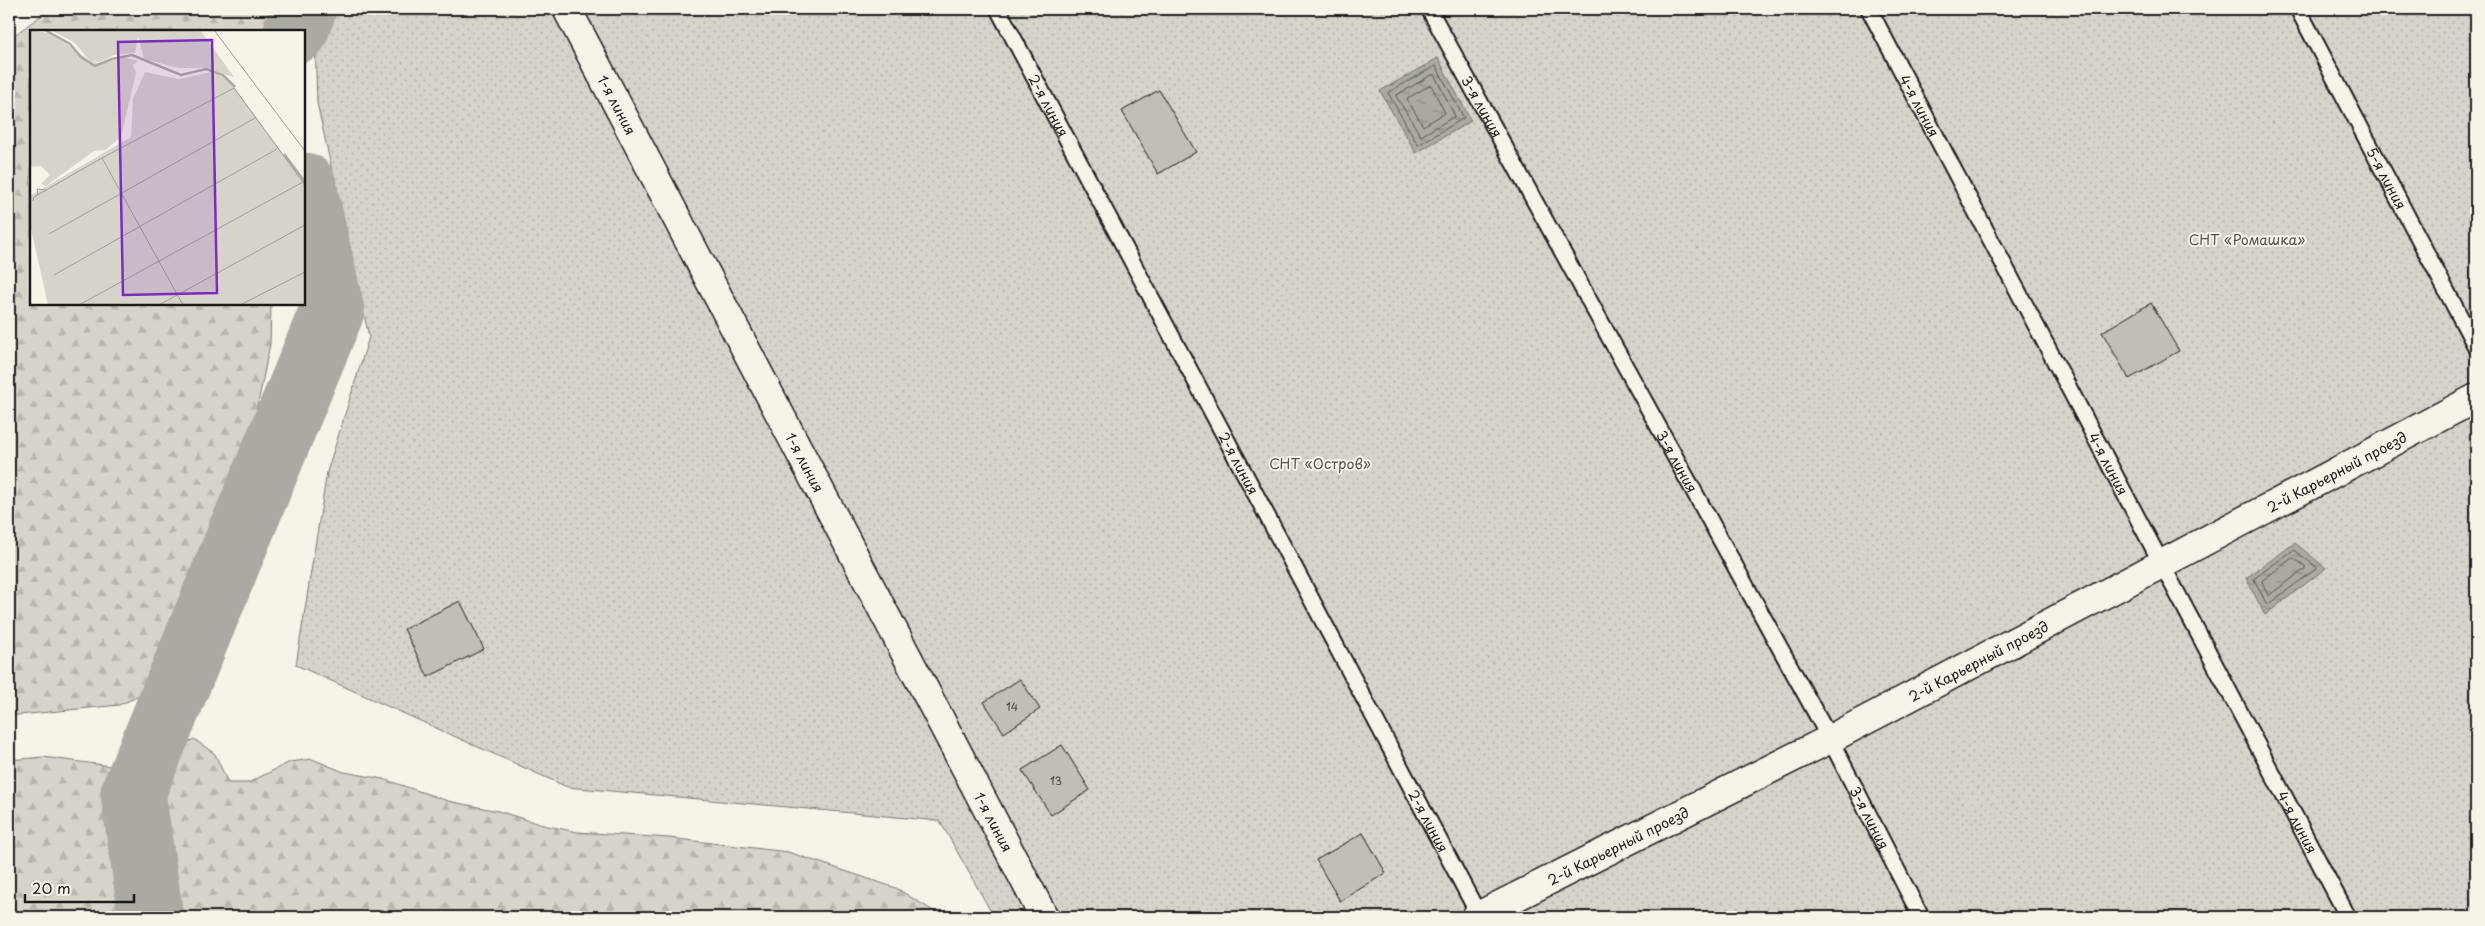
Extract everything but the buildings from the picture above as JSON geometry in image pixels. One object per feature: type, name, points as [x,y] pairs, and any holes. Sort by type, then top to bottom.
[{"type":"street","name":"1-я линия","points":[[567,9],[1044,917]]},
{"type":"street","name":"2-й Карьерный проезд","points":[[1478,917],[1830,739],[2476,398]]},
{"type":"lane","name":"2-я линия","points":[[998,9],[1478,917]]},
{"type":"lane","name":"3-я линия","points":[[1429,9],[1830,739],[1921,917]]},
{"type":"lane","name":"4-я линия","points":[[1869,9],[2160,564],[2348,917]]},
{"type":"lane","name":"5-я линия","points":[[2298,9],[2476,347]]},
{"type":"green space","points":[[50,9],[284,9],[278,30],[30,30],[30,305],[271,305],[270,344],[241,487],[199,618],[176,680],[119,705],[9,716],[9,39]]},
{"type":"green space","name":"СНТ «Остров»","points":[[314,9],[2476,9],[2476,917],[994,917],[940,821],[567,787],[296,665],[327,472],[369,337],[317,103]]},
{"type":"green space","points":[[194,739],[215,754],[228,783],[248,783],[290,762],[312,759],[344,772],[383,779],[448,801],[498,811],[543,825],[577,832],[669,838],[788,852],[896,888],[935,912],[939,917],[147,917],[152,814],[169,783],[174,750]]},
{"type":"green space","points":[[43,757],[111,766],[122,917],[9,917],[9,760]]},
{"type":"water","points":[[1438,58],[1471,121],[1416,153],[1380,91]]},
{"type":"water","points":[[2295,543],[2326,568],[2265,615],[2246,578]]},
{"type":"waterway","points":[[296,30],[304,9]]},
{"type":"waterway","points":[[151,917],[133,793],[332,311],[305,190]]},
{"type":"park label","name":"СНТ «Ромашка»","points":[[2247,239]]}]
